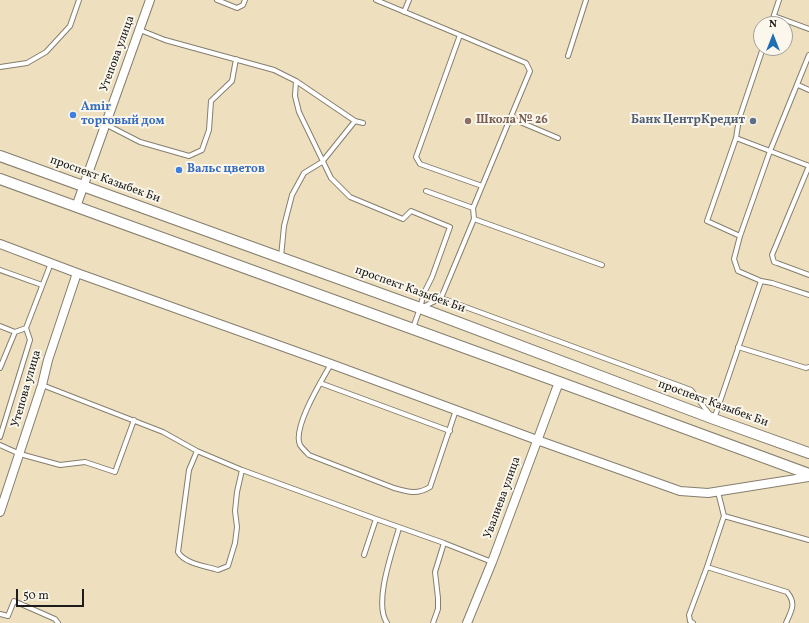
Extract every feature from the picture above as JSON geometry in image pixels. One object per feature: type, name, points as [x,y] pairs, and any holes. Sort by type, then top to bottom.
[{"type":"street","name":"Утепова улица","points":[[76,207],[150,0]]},
{"type":"street","name":"проспект Казыбек Би","points":[[0,156],[420,308],[714,419],[809,453]]},
{"type":"street","points":[[0,179],[809,474]]},
{"type":"street","points":[[0,244],[51,262],[77,274],[331,364],[680,491],[708,493],[809,477]]},
{"type":"street","name":"Утепова улица","points":[[0,512],[77,274]]},
{"type":"street","name":"Увалиева улица","points":[[468,623],[560,382]]},
{"type":"lane","points":[[0,67],[27,63],[46,52],[70,26],[80,0]]},
{"type":"lane","points":[[217,0],[237,8],[243,5],[245,0]]},
{"type":"lane","points":[[376,0],[526,63],[530,71],[473,208],[474,219],[441,298],[420,308]]},
{"type":"lane","points":[[404,12],[410,0]]},
{"type":"lane","points":[[568,56],[586,0]]},
{"type":"lane","points":[[774,16],[779,0]]},
{"type":"lane","points":[[793,23],[809,29]]},
{"type":"lane","points":[[140,30],[165,40],[274,70],[296,81],[355,121],[363,124]]},
{"type":"lane","points":[[460,35],[416,158],[420,164],[482,186]]},
{"type":"lane","points":[[809,55],[770,151],[740,236],[734,259],[738,271],[761,281],[809,295]]},
{"type":"lane","points":[[740,236],[707,221],[736,138],[739,119],[760,56]]},
{"type":"lane","points":[[105,124],[140,142],[189,156],[202,150],[209,130],[211,101],[232,81],[236,59]]},
{"type":"lane","points":[[296,81],[295,96],[299,112],[322,162],[331,178],[350,197],[403,219],[410,211],[450,227],[412,328]]},
{"type":"lane","points":[[798,85],[809,90]]},
{"type":"lane","points":[[512,114],[513,119],[558,138]]},
{"type":"lane","points":[[281,257],[284,226],[292,195],[304,173],[322,162],[355,121]]},
{"type":"lane","points":[[736,138],[809,166],[772,255],[774,262],[809,275]]},
{"type":"lane","points":[[426,191],[473,208]]},
{"type":"lane","points":[[474,219],[602,265]]},
{"type":"lane","points":[[0,437],[30,340],[26,328],[51,262]]},
{"type":"lane","points":[[0,270],[42,285]]},
{"type":"lane","points":[[714,419],[761,281]]},
{"type":"lane","points":[[441,298],[691,390],[714,419]]},
{"type":"lane","points":[[0,326],[15,332],[26,328]]},
{"type":"lane","points":[[0,368],[15,332]]},
{"type":"lane","points":[[738,347],[806,368],[809,367]]},
{"type":"lane","points":[[331,364],[310,401],[300,429],[300,445],[309,455],[394,488],[408,492],[422,492],[430,487],[456,410]]},
{"type":"lane","points":[[320,383],[450,430]]},
{"type":"lane","points":[[42,386],[163,432],[197,451],[242,470],[444,543],[492,562]]},
{"type":"lane","points":[[0,445],[20,454],[60,465],[85,462],[115,472],[134,420]]},
{"type":"lane","points":[[197,451],[189,470],[178,552],[181,557],[187,560],[218,570],[228,566],[235,543],[237,527],[235,511],[237,492],[242,470]]},
{"type":"lane","points":[[692,623],[690,621],[689,614],[724,516],[718,491]]},
{"type":"lane","points":[[724,516],[809,540]]},
{"type":"lane","points":[[364,555],[376,519]]},
{"type":"lane","points":[[387,623],[382,609],[383,584],[399,528]]},
{"type":"lane","points":[[433,623],[438,609],[435,572],[444,543]]},
{"type":"lane","points":[[707,567],[787,592],[792,598],[793,606],[786,623]]},
{"type":"lane","points":[[0,614],[8,616],[14,601],[55,619],[58,623]]},
{"type":"place","name":"Amir торговый дом","points":[[73,115]]},
{"type":"place","name":"Школа № 26","points":[[468,121]]},
{"type":"place","name":"Банк ЦентрКредит","points":[[753,121]]},
{"type":"place","name":"Вальс цветов","points":[[179,170]]}]
